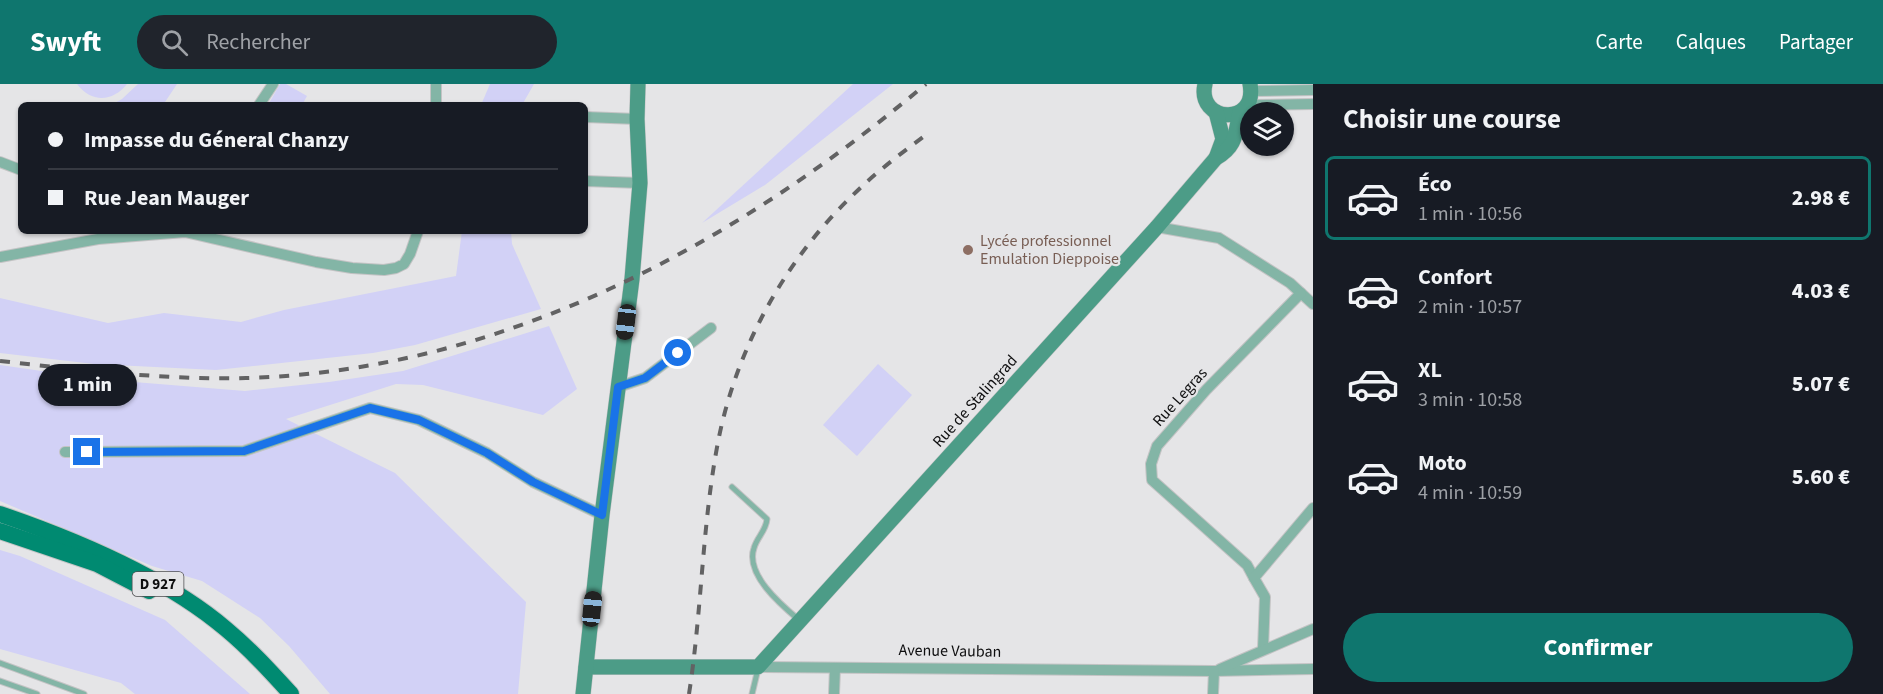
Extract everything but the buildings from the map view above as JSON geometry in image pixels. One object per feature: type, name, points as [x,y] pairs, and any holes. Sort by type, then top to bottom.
[{"type":"main road","name":"D 927","points":[[0,514],[83,546],[132,569],[185,600],[225,628],[291,694]]},
{"type":"main road","name":"D 927","points":[[0,531],[96,564],[162,597],[214,633],[255,669],[278,694]]},
{"type":"street","points":[[261,102],[273,84]]},
{"type":"street","points":[[436,84],[436,102]]},
{"type":"street","points":[[583,694],[602,515],[632,279],[640,183],[638,84]]},
{"type":"street","points":[[1205,84],[1204,98],[1208,105],[1216,112],[1227,115],[1247,98],[1313,90]]},
{"type":"street","points":[[1247,98],[1313,104]]},
{"type":"street","name":"Rue de Stalingrad","points":[[758,667],[1157,227],[1216,158],[1232,146],[1247,98]]},
{"type":"street","points":[[1216,112],[1223,139],[1216,158]]},
{"type":"street","points":[[588,117],[637,119]]},
{"type":"street","points":[[0,162],[18,169]]},
{"type":"street","points":[[588,181],[640,183]]},
{"type":"street","points":[[1157,227],[1220,238],[1290,283],[1313,304]]},
{"type":"street","points":[[0,257],[98,239],[160,234]]},
{"type":"street","points":[[194,234],[316,262],[384,270],[404,264],[417,234]]},
{"type":"street","name":"Rue Legras","points":[[1263,649],[1265,597],[1247,565],[1152,480],[1151,464],[1157,446],[1206,390],[1301,293]]},
{"type":"street","points":[[618,387],[645,378],[711,328]]},
{"type":"street","points":[[65,452],[244,451],[370,408],[419,420],[487,453],[533,482],[602,515]]},
{"type":"street","points":[[1254,578],[1313,508]]},
{"type":"street","points":[[1213,694],[1214,671],[1313,629]]},
{"type":"street","name":"Avenue Vauban","points":[[586,668],[758,667],[1214,671],[1313,669]]},
{"type":"street","points":[[834,694],[836,668]]},
{"type":"lane","points":[[732,487],[766,519],[764,531],[753,550],[751,564],[756,575],[783,606],[800,621]]},
{"type":"lane","points":[[0,663],[82,694]]},
{"type":"lane","points":[[752,694],[758,667]]},
{"type":"lane","points":[[0,681],[37,694]]},
{"type":"shaded area","points":[[77,84],[127,84],[115,94],[102,98],[89,95]]},
{"type":"shaded area","points":[[138,84],[177,84],[165,102],[116,102]]},
{"type":"shaded area","points":[[280,84],[286,84],[307,96],[304,102],[270,102]]},
{"type":"shaded area","points":[[490,84],[534,84],[524,102],[482,102]]},
{"type":"shaded area","points":[[853,84],[893,84],[765,185],[702,223]]},
{"type":"shaded area","points":[[462,234],[511,234],[512,244],[541,309],[415,345],[373,353],[216,370],[94,364],[0,353],[0,298],[108,323],[164,313],[241,322],[284,310],[456,276]]},
{"type":"shaded area","points":[[549,326],[577,389],[543,415],[423,385],[396,384],[286,419],[395,473],[526,602],[518,694],[330,694],[289,646],[260,618],[202,581],[152,566],[0,501],[0,365],[97,379],[245,391],[403,371]]},
{"type":"shaded area","points":[[878,364],[912,395],[857,456],[823,425]]},
{"type":"shaded area","points":[[0,550],[20,556],[165,620],[250,694],[135,694],[121,683],[0,649]]},
{"type":"railway","points":[[0,361],[153,376],[246,378],[341,370],[433,352],[523,324],[610,289],[694,246],[775,197],[852,143],[926,84]]},
{"type":"railway","points":[[689,694],[713,473],[726,407],[737,373],[751,340],[785,277],[828,220],[870,179],[923,137]]},
{"type":"place","name":"Lycée professionnel Emulation Dieppoise","points":[[968,250]]},
{"type":"route","points":[[87,452],[244,451],[370,408],[419,420],[487,453],[533,482],[602,515],[618,387],[645,378],[678,353]]}]
